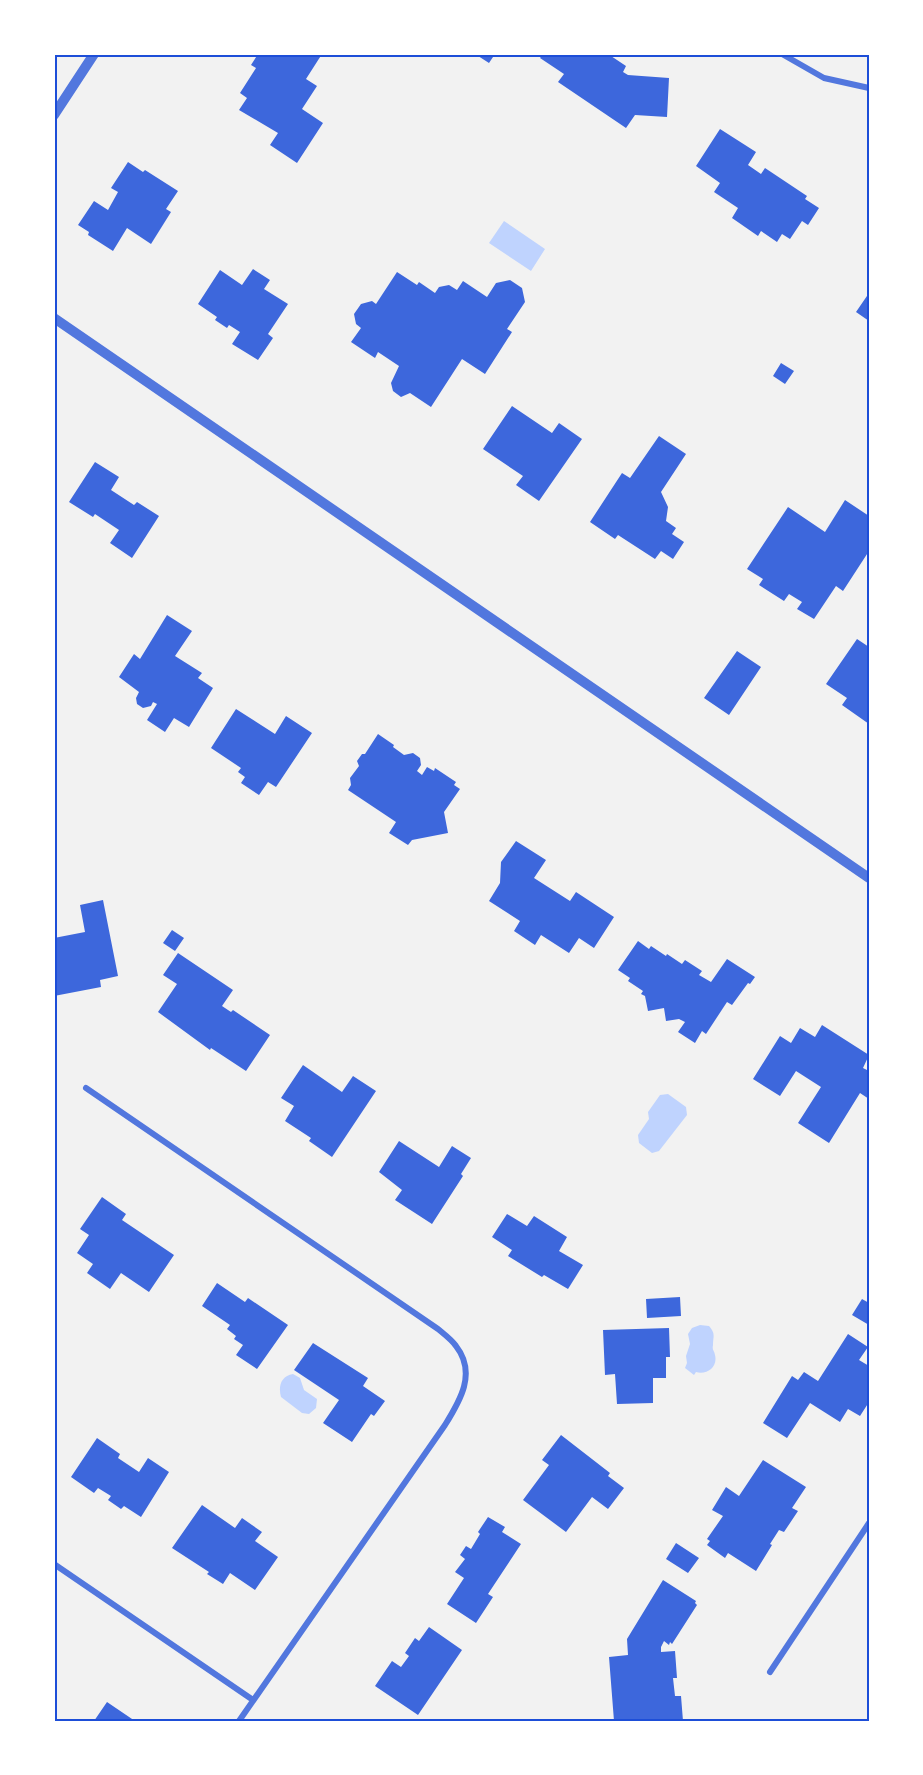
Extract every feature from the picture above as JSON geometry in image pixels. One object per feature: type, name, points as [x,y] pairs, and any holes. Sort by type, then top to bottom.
[{"type":"street","points":[[54,115],[94,54]]},
{"type":"street","points":[[782,54],[824,78],[869,88]]},
{"type":"street","points":[[54,318],[869,878]]},
{"type":"street","points":[[86,1088],[438,1329],[457,1346],[467,1368],[462,1399],[239,1721]]},
{"type":"street","points":[[770,1672],[869,1523]]},
{"type":"street","points":[[54,1564],[253,1700]]},
{"type":"water","points":[[504,221],[545,249],[531,271],[489,243]]},
{"type":"water","points":[[668,1094],[686,1107],[687,1115],[659,1151],[652,1153],[639,1143],[638,1135],[649,1119],[648,1112],[660,1095]]},
{"type":"water","points":[[700,1325],[709,1326],[713,1331],[715,1363],[708,1371],[696,1372],[694,1375],[685,1368],[690,1344],[688,1334],[692,1328]]},
{"type":"water","points":[[293,1374],[300,1378],[304,1390],[317,1399],[316,1408],[309,1414],[302,1413],[281,1397],[281,1382]]},
{"type":"building","points":[[258,54],[322,54],[306,79],[317,86],[302,109],[323,123],[297,163],[270,145],[278,133],[239,110],[247,98],[240,93],[256,68],[251,65]]},
{"type":"building","points":[[475,54],[495,54],[489,63]]},
{"type":"building","points":[[543,54],[608,54],[626,66],[623,72],[628,75],[669,78],[667,117],[635,115],[626,128],[558,82],[564,74],[540,58]]},
{"type":"building","points":[[720,129],[756,152],[748,165],[761,174],[765,168],[807,196],[805,199],[819,208],[808,225],[802,221],[790,239],[782,234],[777,242],[761,231],[758,236],[732,218],[738,208],[714,192],[720,183],[696,166]]},
{"type":"building","points":[[128,162],[178,191],[166,209],[171,212],[151,244],[127,228],[113,251],[88,235],[89,232],[78,225],[94,201],[108,210],[118,192],[111,188]]},
{"type":"building","points":[[253,269],[270,280],[264,289],[288,304],[268,334],[273,338],[258,360],[232,344],[240,332],[229,325],[227,328],[215,320],[217,317],[198,304],[220,270],[242,285]]},
{"type":"building","points":[[397,272],[417,285],[419,282],[435,293],[439,287],[449,285],[457,290],[463,281],[487,297],[496,283],[510,280],[522,288],[525,302],[507,329],[512,332],[485,374],[462,359],[431,407],[410,393],[401,397],[393,391],[391,383],[399,366],[378,352],[375,358],[351,342],[361,328],[356,324],[354,314],[361,304],[372,301],[376,304]]},
{"type":"building","points":[[869,293],[869,321],[856,312]]},
{"type":"building","points":[[781,363],[794,371],[785,384],[773,376]]},
{"type":"building","points":[[512,406],[552,433],[559,423],[582,439],[539,501],[516,485],[523,476],[483,449]]},
{"type":"building","points":[[659,436],[686,454],[661,492],[668,507],[666,521],[676,528],[672,534],[684,542],[673,559],[661,551],[655,559],[618,535],[615,539],[590,522],[622,473],[630,478]]},
{"type":"building","points":[[95,462],[119,477],[111,490],[134,505],[137,502],[159,516],[132,558],[110,543],[119,530],[95,514],[93,517],[69,502]]},
{"type":"building","points":[[845,500],[869,516],[867,543],[869,551],[843,591],[836,586],[814,619],[797,609],[802,602],[789,594],[784,601],[759,585],[763,579],[747,569],[788,507],[825,532]]},
{"type":"building","points":[[167,615],[192,631],[175,656],[202,673],[198,678],[213,688],[189,727],[174,718],[165,732],[147,720],[157,704],[153,702],[151,706],[143,708],[137,704],[136,698],[139,692],[119,677],[134,654],[140,659]]},
{"type":"building","points":[[857,639],[869,647],[869,724],[842,705],[847,698],[826,684]]},
{"type":"building","points":[[737,651],[761,667],[729,715],[704,698]]},
{"type":"building","points":[[236,709],[275,734],[286,716],[312,733],[276,787],[268,782],[259,795],[241,783],[245,777],[238,772],[241,768],[211,748]]},
{"type":"building","points":[[378,734],[404,755],[413,753],[420,758],[421,765],[417,771],[422,775],[427,767],[434,771],[435,768],[456,782],[454,785],[460,789],[444,812],[448,833],[412,840],[408,845],[389,833],[396,822],[348,790],[351,785],[350,778],[359,766],[357,761],[362,754],[365,754]]},
{"type":"building","points":[[516,841],[546,860],[534,878],[570,901],[576,892],[614,917],[594,948],[579,938],[569,953],[541,935],[535,945],[514,931],[520,921],[489,901],[500,883],[501,862]]},
{"type":"building","points":[[103,900],[118,976],[100,980],[101,987],[54,996],[54,938],[85,932],[80,905]]},
{"type":"building","points":[[172,930],[184,938],[175,951],[163,943]]},
{"type":"building","points":[[638,941],[649,949],[651,946],[682,964],[685,960],[702,971],[699,975],[711,982],[727,959],[755,977],[732,1005],[727,1002],[706,1034],[702,1031],[695,1043],[678,1032],[685,1022],[679,1019],[666,1021],[664,1008],[648,1011],[645,996],[641,994],[643,991],[628,981],[630,978],[618,970]]},
{"type":"building","points":[[178,953],[233,990],[222,1006],[231,1012],[233,1010],[270,1035],[246,1071],[211,1048],[210,1050],[158,1012],[177,984],[163,975]]},
{"type":"building","points":[[822,1025],[869,1055],[863,1068],[869,1071],[869,1099],[860,1093],[829,1143],[798,1123],[821,1087],[796,1071],[780,1096],[753,1079],[780,1036],[791,1043],[800,1028],[815,1037]]},
{"type":"building","points":[[303,1065],[342,1092],[353,1076],[376,1091],[332,1157],[309,1141],[311,1138],[285,1121],[294,1106],[281,1098]]},
{"type":"building","points":[[399,1141],[439,1167],[452,1146],[471,1158],[461,1174],[463,1176],[432,1224],[395,1200],[402,1190],[379,1172]]},
{"type":"building","points":[[102,1197],[126,1214],[122,1220],[174,1255],[149,1292],[121,1273],[110,1289],[87,1273],[93,1264],[77,1253],[89,1235],[80,1229]]},
{"type":"building","points":[[507,1214],[527,1226],[534,1216],[567,1237],[559,1251],[583,1265],[568,1289],[544,1275],[542,1277],[508,1256],[512,1250],[492,1237]]},
{"type":"building","points":[[217,1283],[245,1302],[248,1298],[288,1325],[257,1369],[236,1355],[243,1345],[234,1339],[236,1336],[227,1329],[230,1325],[202,1306]]},
{"type":"building","points":[[680,1297],[681,1316],[647,1318],[646,1299]]},
{"type":"building","points":[[862,1299],[869,1303],[869,1325],[852,1315]]},
{"type":"building","points":[[669,1328],[670,1357],[666,1357],[666,1378],[653,1378],[653,1403],[617,1404],[615,1374],[605,1375],[603,1330]]},
{"type":"building","points":[[848,1334],[868,1347],[859,1360],[869,1366],[869,1402],[860,1416],[848,1409],[840,1422],[810,1403],[787,1438],[763,1423],[792,1376],[798,1380],[804,1372],[818,1381]]},
{"type":"building","points":[[313,1343],[368,1378],[363,1386],[385,1401],[374,1416],[371,1414],[352,1442],[323,1423],[339,1400],[294,1370]]},
{"type":"building","points":[[561,1435],[610,1473],[608,1476],[624,1488],[608,1509],[592,1497],[566,1532],[523,1500],[549,1465],[542,1460]]},
{"type":"building","points":[[97,1438],[120,1454],[118,1458],[139,1472],[148,1458],[169,1472],[141,1517],[124,1506],[121,1509],[108,1500],[111,1496],[98,1488],[94,1493],[71,1477]]},
{"type":"building","points":[[763,1460],[806,1487],[792,1508],[798,1511],[784,1532],[779,1530],[756,1571],[728,1553],[725,1558],[707,1545],[710,1541],[707,1539],[723,1516],[712,1510],[726,1487],[739,1496]]},
{"type":"building","points":[[202,1505],[235,1528],[242,1518],[262,1532],[255,1541],[278,1557],[255,1590],[230,1573],[223,1584],[172,1548]]},
{"type":"building","points":[[488,1517],[505,1527],[502,1532],[521,1544],[488,1594],[493,1597],[476,1623],[447,1604],[464,1578],[455,1572],[465,1559],[460,1555],[466,1546],[471,1549]]},
{"type":"building","points":[[676,1543],[699,1558],[688,1573],[666,1559]]},
{"type":"building","points":[[663,1580],[696,1601],[697,1605],[672,1644],[670,1642],[669,1645],[664,1641],[661,1647],[661,1652],[675,1651],[677,1678],[673,1678],[675,1696],[681,1696],[683,1721],[614,1721],[609,1657],[628,1655],[627,1639]]},
{"type":"building","points":[[429,1627],[462,1650],[418,1715],[375,1686],[392,1661],[401,1667],[409,1656],[405,1653],[415,1638],[419,1641]]},
{"type":"building","points":[[107,1702],[135,1721],[94,1721]]}]
